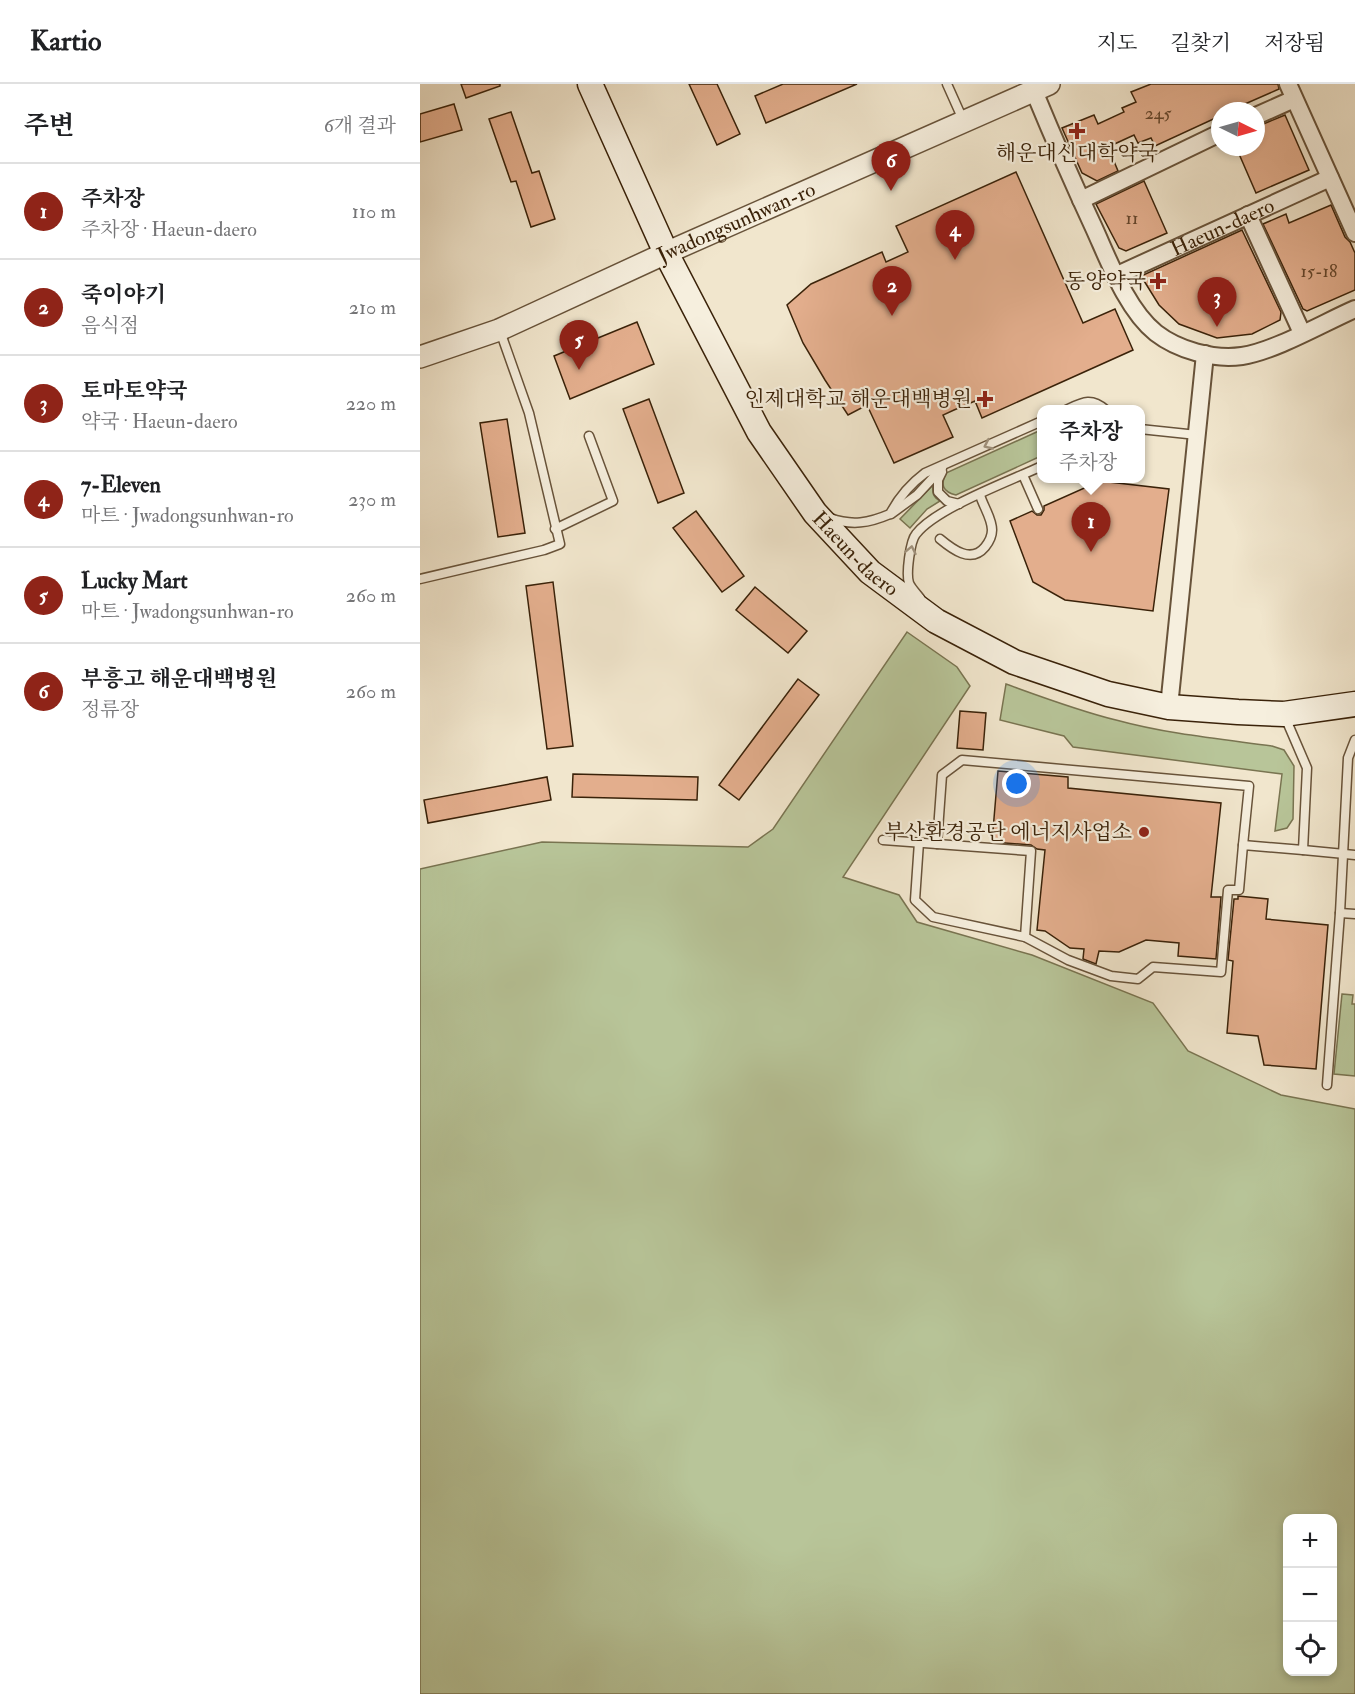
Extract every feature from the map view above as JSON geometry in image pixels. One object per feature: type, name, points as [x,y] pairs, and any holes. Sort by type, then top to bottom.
[{"type":"main road","name":"Haeun-daero","points":[[590,84],[666,253],[759,432],[815,513],[870,572],[936,621],[1014,662],[1108,694],[1169,707],[1284,714],[1355,704]]},
{"type":"street","name":"Jwadongsunhwan-ro","points":[[420,357],[499,330],[666,253],[1041,87]]},
{"type":"street","points":[[1041,87],[1081,200],[1115,276],[1136,310],[1155,333],[1184,349],[1205,354],[1241,356],[1271,347],[1355,309]]},
{"type":"street","points":[[1265,110],[1291,91],[1355,233]]},
{"type":"street","points":[[1081,200],[1211,137]]},
{"type":"street","name":"Haeun-daero","points":[[1115,276],[1330,178]]},
{"type":"street","points":[[1248,215],[1302,333]]},
{"type":"street","points":[[1169,707],[1205,354]]},
{"type":"lane","points":[[947,84],[964,122]]},
{"type":"lane","points":[[420,579],[544,550],[560,544],[529,413],[499,330]]},
{"type":"lane","points":[[1077,405],[1084,402],[1098,402],[1101,405]]},
{"type":"lane","points":[[815,513],[841,522],[869,523],[890,514],[917,495],[944,466],[1037,423]]},
{"type":"lane","points":[[1145,430],[1197,435]]},
{"type":"lane","points":[[555,529],[613,501],[589,436]]},
{"type":"lane","points":[[944,466],[938,480],[938,492],[947,501],[959,504]]},
{"type":"lane","points":[[936,621],[909,583],[909,556],[915,535],[932,520],[959,504],[1037,468]]},
{"type":"lane","points":[[1023,475],[1038,508]]},
{"type":"lane","points":[[940,539],[961,553],[971,555],[981,551],[990,541],[992,531],[990,519],[980,495]]},
{"type":"lane","points":[[1284,714],[1307,768],[1303,850]]},
{"type":"lane","points":[[1326,1085],[1340,913],[1348,758],[1355,740]]},
{"type":"lane","points":[[919,842],[915,900],[933,917],[1025,938],[1068,960],[1111,976],[1138,979],[1153,967],[1221,972],[1228,890],[1239,890],[1249,786],[962,760],[942,775],[937,844]]},
{"type":"lane","points":[[883,840],[1031,850],[1025,938]]},
{"type":"lane","points":[[1243,845],[1355,855]]},
{"type":"lane","points":[[1340,913],[1355,914]]},
{"type":"green space","points":[[1037,432],[1037,458],[956,495],[948,492],[944,487],[943,481],[946,473]]},
{"type":"green space","points":[[933,485],[934,494],[940,501],[927,509],[910,528],[900,519]]},
{"type":"green space","points":[[907,632],[957,667],[970,686],[843,877],[899,895],[917,922],[1032,955],[1153,1003],[1188,1051],[1281,1095],[1355,1109],[1355,1694],[420,1694],[420,869],[542,842],[748,847],[773,829]]},
{"type":"green space","points":[[1006,684],[1074,708],[1135,725],[1194,736],[1272,746],[1284,750],[1294,766],[1293,819],[1287,828],[1275,831],[1282,774],[1073,747],[1064,736],[1000,720]]},
{"type":"green space","points":[[1342,994],[1353,995],[1352,1004],[1355,1004],[1355,1076],[1334,1074]]},
{"type":"building","points":[[461,84],[500,84],[500,86],[466,98]]},
{"type":"building","points":[[689,84],[717,84],[740,134],[717,145]]},
{"type":"building","points":[[783,84],[857,84],[766,123],[755,96]]},
{"type":"building","points":[[1151,84],[1278,84],[1279,89],[1249,102],[1211,102],[1211,120],[1155,146],[1151,138],[1138,143],[1134,135],[1108,147],[1118,171],[1097,181],[1082,173],[1062,128],[1094,115],[1098,124],[1124,112],[1122,108],[1136,102],[1131,92]]},
{"type":"building","points":[[454,104],[462,130],[420,142],[420,114]]},
{"type":"building","points":[[511,112],[532,173],[539,171],[555,219],[531,227],[516,181],[511,182],[489,119]]},
{"type":"building","points":[[1285,115],[1309,170],[1256,193],[1240,156],[1265,156],[1265,123]]},
{"type":"building","points":[[1016,172],[1083,323],[1115,309],[1133,350],[982,418],[975,401],[943,415],[953,437],[894,463],[867,405],[848,415],[803,343],[787,305],[811,284],[882,252],[886,262],[908,252],[896,226]]},
{"type":"building","points":[[1144,181],[1167,233],[1126,251],[1119,248],[1096,204]]},
{"type":"building","points":[[1331,205],[1355,253],[1355,290],[1307,311],[1303,309],[1263,224],[1286,214],[1289,223]]},
{"type":"building","points":[[1242,230],[1281,312],[1280,320],[1252,334],[1217,338],[1179,324],[1159,305],[1141,276]]},
{"type":"building","points":[[637,322],[654,364],[570,399],[554,356]]},
{"type":"building","points":[[649,399],[684,493],[658,503],[623,409]]},
{"type":"building","points":[[507,419],[525,533],[498,537],[480,423]]},
{"type":"building","points":[[1096,483],[1169,489],[1153,611],[1065,600],[1033,582],[1010,521],[1032,511],[1041,515],[1044,506]]},
{"type":"building","points":[[696,511],[744,576],[722,592],[673,528]]},
{"type":"building","points":[[553,582],[573,746],[547,749],[526,586]]},
{"type":"building","points":[[755,587],[807,631],[788,653],[736,610]]},
{"type":"building","points":[[798,679],[819,695],[739,800],[719,785]]},
{"type":"building","points":[[960,711],[986,713],[983,750],[957,748]]},
{"type":"building","points":[[998,771],[1068,777],[1068,788],[1221,803],[1211,897],[1221,897],[1216,959],[1178,956],[1179,943],[1146,940],[1119,952],[1099,951],[1096,964],[1083,959],[1084,949],[1070,948],[1045,931],[1037,930],[1045,850],[1031,845],[992,842]]},
{"type":"building","points":[[573,774],[698,777],[697,800],[572,797]]},
{"type":"building","points":[[547,777],[551,800],[428,823],[424,800]]},
{"type":"building","points":[[1238,896],[1268,899],[1266,919],[1328,925],[1316,1069],[1264,1065],[1258,1036],[1227,1033],[1233,961],[1228,960],[1234,899],[1238,899]]},
{"type":"place","name":"해운대신대학약국","points":[[1077,131]]},
{"type":"place","name":"부흥고 해운대백병원","points":[[891,191]]},
{"type":"place","name":"7-Eleven","points":[[955,260]]},
{"type":"place","name":"동양약국","points":[[1158,281]]},
{"type":"place","name":"죽이야기","points":[[892,316]]},
{"type":"place","name":"토마토약국","points":[[1217,327]]},
{"type":"place","name":"Lucky Mart","points":[[579,370]]},
{"type":"place","name":"인제대학교 해운대백병원","points":[[985,399]]},
{"type":"place","name":"주차장","points":[[1091,552]]},
{"type":"place","name":"부산환경공단 에너지사업소","points":[[1144,832]]}]
